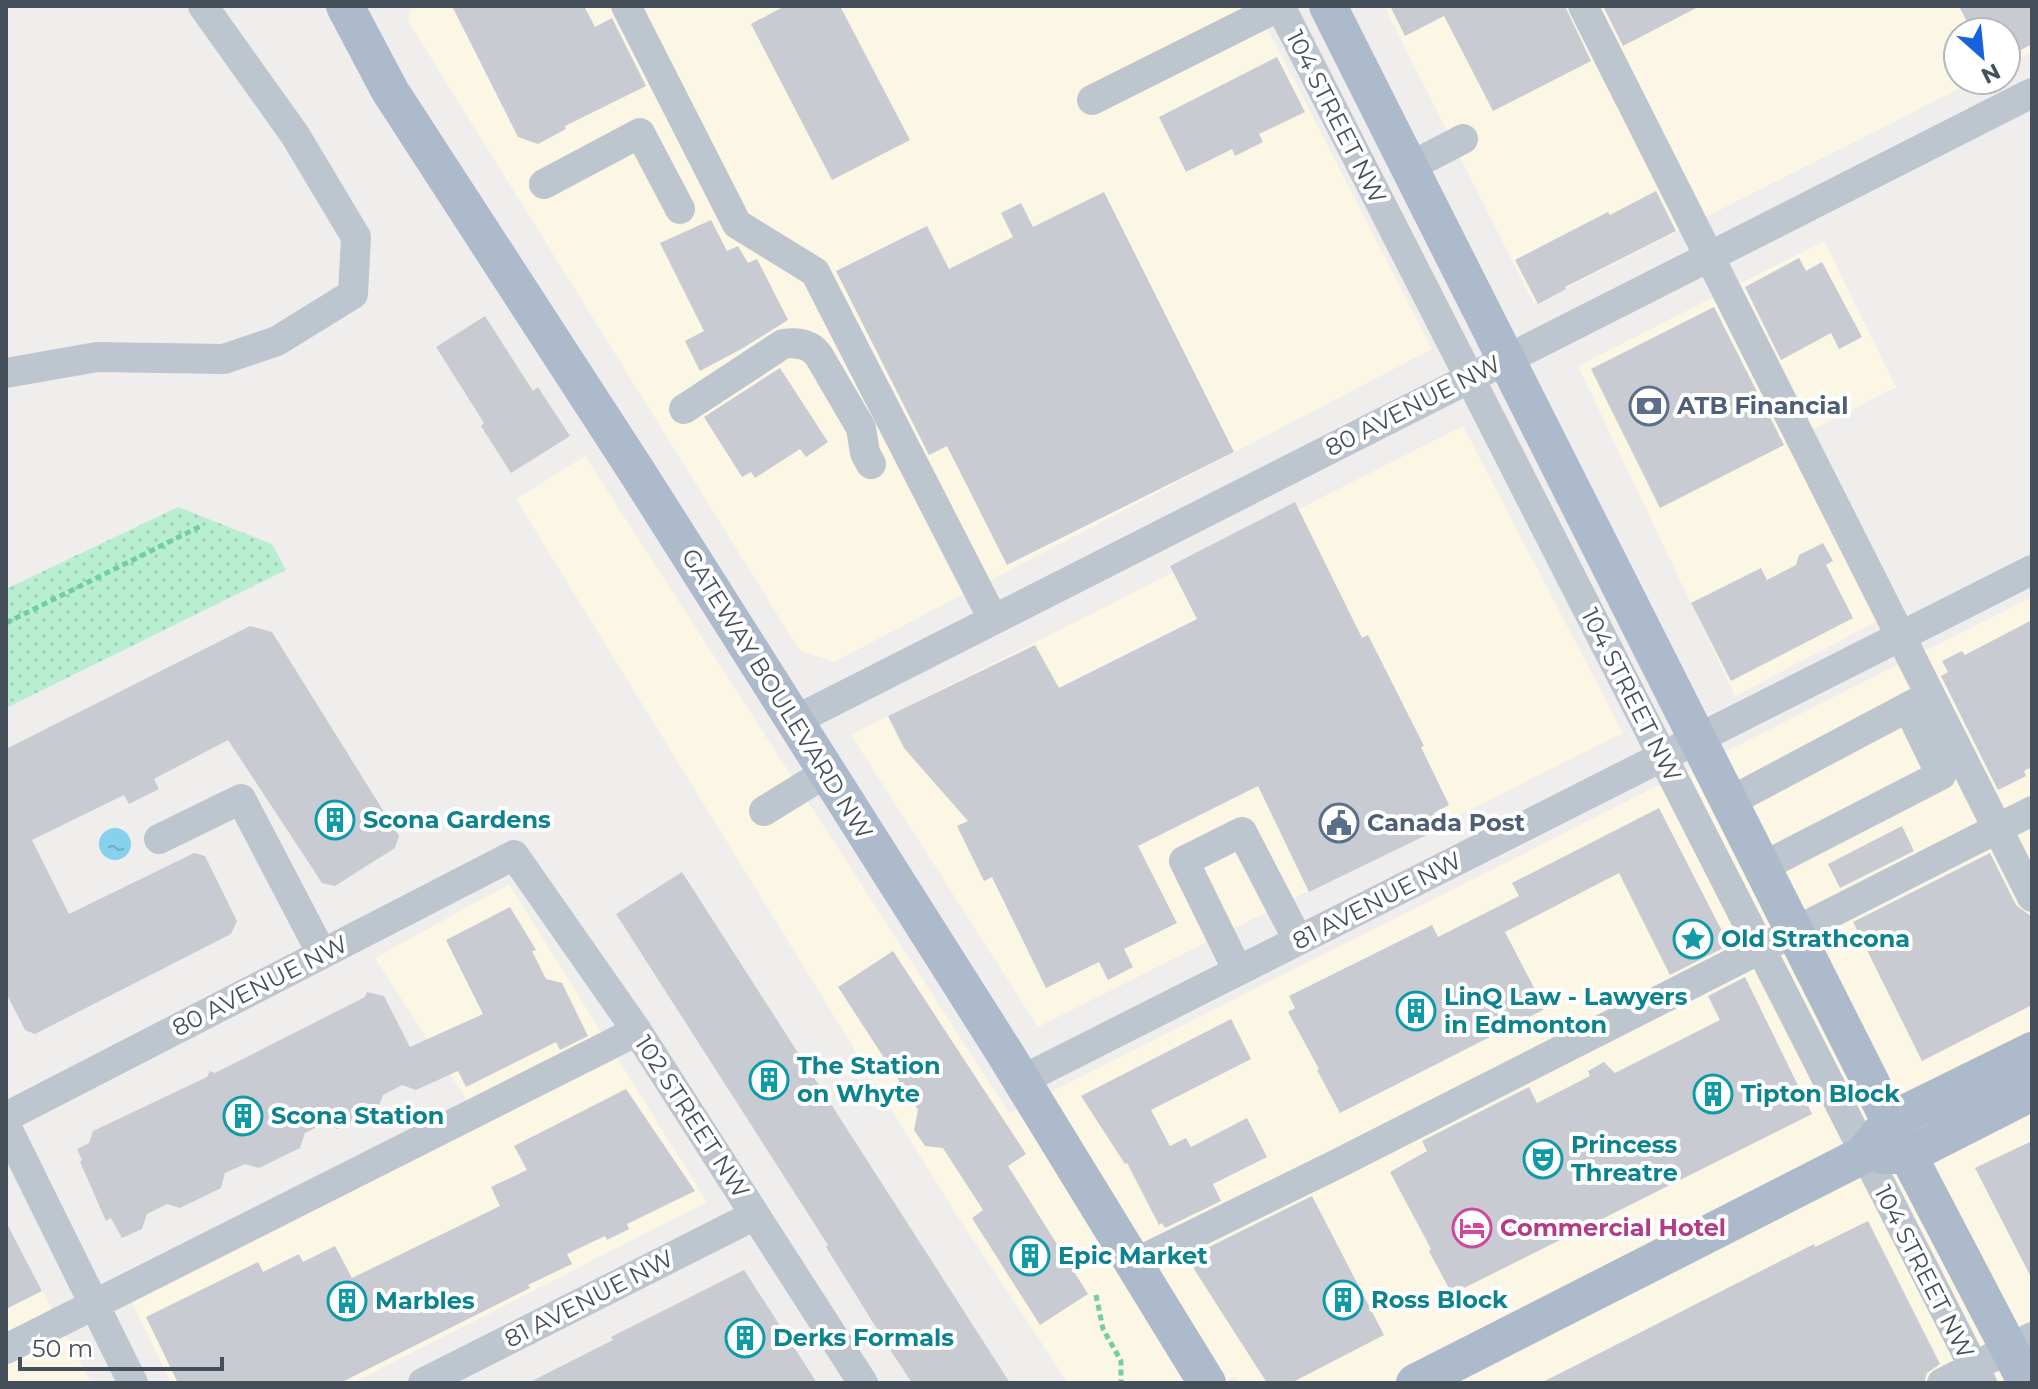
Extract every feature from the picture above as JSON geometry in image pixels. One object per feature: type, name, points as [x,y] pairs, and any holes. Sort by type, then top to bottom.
[{"type":"main road","name":"GATEWAY BOULEVARD NW","points":[[345,6],[390,91],[631,463],[1022,1080],[1207,1383]]},
{"type":"main road","name":"104 STREET NW","points":[[1328,6],[1890,1121],[2020,1343],[2027,1383]]},
{"type":"main road","points":[[1415,1383],[1863,1155],[1890,1121],[2032,1051]]},
{"type":"main road","points":[[1863,1155],[1908,1155],[2032,1092]]},
{"type":"street","points":[[6,373],[97,357],[224,359],[277,341],[353,294],[356,237],[295,135],[203,6]]},
{"type":"street","points":[[626,6],[737,224],[815,272],[993,619]]},
{"type":"street","points":[[1092,100],[1280,6]]},
{"type":"street","name":"104 STREET NW","points":[[1280,6],[1863,1155],[1978,1375]]},
{"type":"street","points":[[1583,6],[1900,637],[1919,701],[1938,739],[1997,829],[2032,897]]},
{"type":"street","name":"80 AVENUE NW","points":[[794,721],[2032,93]]},
{"type":"street","points":[[544,184],[640,133],[680,209]]},
{"type":"street","points":[[1409,167],[1463,139]]},
{"type":"street","points":[[684,409],[783,344],[810,346],[861,428],[869,459]]},
{"type":"street","name":"81 AVENUE NW","points":[[1022,1080],[2032,570]]},
{"type":"street","points":[[1729,802],[1919,701]]},
{"type":"street","points":[[1762,867],[1941,775],[1938,739]]},
{"type":"street","points":[[764,811],[827,772]]},
{"type":"street","points":[[159,839],[241,799],[322,954]]},
{"type":"street","points":[[1133,1264],[1335,1165],[2032,811]]},
{"type":"street","points":[[1238,971],[1184,861],[1242,832],[1298,940]]},
{"type":"street","name":"80 AVENUE NW","points":[[6,1117],[514,855]]},
{"type":"street","name":"102 STREET NW","points":[[514,855],[637,1031],[863,1383]]},
{"type":"street","points":[[6,1349],[637,1031]]},
{"type":"street","points":[[6,1126],[133,1383]]},
{"type":"street","name":"81 AVENUE NW","points":[[423,1383],[755,1215]]},
{"type":"street","points":[[1942,1383],[1978,1375],[2020,1343]]},
{"type":"path","points":[[6,623],[203,525]]},
{"type":"path","points":[[1096,1295],[1103,1329],[1121,1361],[1121,1383]]},
{"type":"shaded area","points":[[417,6],[1256,6],[1432,349],[834,662],[800,651],[408,21],[411,9]]},
{"type":"shaded area","points":[[1384,6],[2032,6],[2032,52],[2022,57],[2022,16],[1942,16],[1942,96],[1945,96],[1534,304]]},
{"type":"shaded area","points":[[1824,241],[1896,387],[1792,440],[1878,621],[1735,696],[1578,366]]},
{"type":"shaded area","points":[[1463,426],[1623,733],[1038,1027],[851,735]]},
{"type":"shaded area","name":"Old Strathcona","points":[[585,456],[1009,1113],[2032,597],[2032,1383],[1240,1383],[1235,1376],[1224,1383],[1068,1383],[952,1208],[516,499]]},
{"type":"shaded area","points":[[509,884],[707,1202],[353,1383],[171,1383],[132,1302],[482,1124],[375,958]]},
{"type":"shaded area","points":[[6,1222],[91,1383],[6,1383]]},
{"type":"green space","points":[[178,507],[272,544],[286,570],[6,708],[6,589]]},
{"type":"water","points":[[115,828],[126,833],[131,844],[126,855],[115,860],[104,855],[99,844],[104,833]]},
{"type":"building","points":[[452,6],[584,6],[595,27],[612,18],[646,86],[565,126],[566,129],[538,144],[518,137]]},
{"type":"building","points":[[785,6],[840,6],[910,140],[832,180],[751,24]]},
{"type":"building","points":[[1390,6],[1565,6],[1591,61],[1493,111],[1444,16],[1405,36]]},
{"type":"building","points":[[1603,6],[1700,6],[1623,46]]},
{"type":"building","points":[[1959,6],[2032,6],[2032,44],[2022,49],[2022,16],[1964,16]]},
{"type":"building","points":[[1277,57],[1305,112],[1259,134],[1263,142],[1235,156],[1232,149],[1186,172],[1159,117]]},
{"type":"building","points":[[1656,191],[1676,231],[1565,287],[1538,304],[1515,260]]},
{"type":"building","points":[[1104,192],[1234,452],[1007,565],[947,446],[929,455],[836,271],[927,226],[949,269],[1013,237],[1001,213],[1021,203],[1033,227]]},
{"type":"building","points":[[711,220],[727,251],[738,246],[748,263],[757,259],[788,320],[700,371],[685,341],[704,331],[660,243]]},
{"type":"building","points":[[1799,258],[1806,271],[1822,262],[1862,337],[1839,349],[1831,333],[1781,360],[1745,287]]},
{"type":"building","points":[[1714,307],[1784,445],[1660,508],[1591,369]]},
{"type":"building","points":[[485,316],[533,391],[538,387],[570,436],[511,473],[436,347]]},
{"type":"building","points":[[780,368],[828,442],[806,457],[800,449],[755,478],[751,472],[742,477],[704,417]]},
{"type":"building","points":[[1295,502],[1362,638],[1368,635],[1424,746],[1421,747],[1449,805],[1434,813],[1441,828],[1309,892],[1258,786],[1138,846],[1177,923],[1124,949],[1133,967],[1108,980],[1099,962],[1046,988],[992,877],[984,881],[957,826],[968,821],[904,748],[888,716],[1035,645],[1059,688],[1197,619],[1170,566]]},
{"type":"building","points":[[1823,543],[1833,561],[1826,565],[1853,618],[1731,681],[1691,603],[1761,568],[1767,580],[1796,565],[1799,555]]},
{"type":"building","points":[[2032,620],[2032,767],[2024,771],[2026,776],[1998,790],[1941,676],[1948,672],[1942,661],[1962,651],[1965,655]]},
{"type":"building","name":"Scona Gardens","points":[[250,626],[272,632],[399,836],[395,848],[335,886],[322,883],[228,740],[154,779],[159,789],[129,804],[124,795],[32,840],[69,914],[194,853],[205,856],[237,921],[231,934],[35,1034],[25,1030],[6,993],[6,749]]},
{"type":"building","name":"LinQ Law - Lawyers in Edmonton","points":[[1659,808],[1729,945],[1670,975],[1619,873],[1505,932],[1545,1009],[1340,1113],[1288,1012],[1295,1008],[1289,996],[1432,925],[1438,937],[1519,896],[1512,883]]},
{"type":"building","points":[[1902,826],[1914,851],[1840,888],[1828,864]]},
{"type":"building","points":[[1990,853],[2016,905],[2032,917],[2032,1005],[1922,1061],[1853,922]]},
{"type":"building","name":"The Station on Whyte","points":[[682,872],[1010,1383],[912,1383],[887,1345],[826,1247],[828,1245],[616,914]]},
{"type":"building","name":"Scona Station","points":[[510,907],[536,950],[532,951],[546,979],[562,983],[588,1036],[560,1050],[556,1042],[466,1087],[458,1071],[416,1090],[402,1085],[383,1095],[378,1108],[337,1129],[323,1124],[305,1133],[300,1148],[259,1168],[245,1164],[225,1173],[221,1188],[180,1208],[167,1204],[147,1214],[142,1229],[122,1238],[111,1218],[106,1221],[77,1149],[89,1143],[93,1131],[365,997],[367,992],[384,996],[410,1047],[483,1014],[446,940]]},
{"type":"building","points":[[893,951],[1026,1154],[1008,1166],[1088,1294],[1040,1325],[972,1218],[983,1210],[943,1148],[925,1146],[914,1130],[918,1110],[838,987]]},
{"type":"building","points":[[1745,977],[1812,1114],[1452,1294],[1390,1172],[1427,1151],[1422,1141],[1529,1087],[1537,1103],[1590,1076],[1588,1071],[1604,1062],[1615,1073],[1720,1020],[1708,996]]},
{"type":"building","points":[[1231,1019],[1251,1059],[1151,1110],[1170,1146],[1186,1138],[1191,1147],[1247,1118],[1267,1157],[1213,1184],[1221,1201],[1165,1228],[1162,1223],[1159,1225],[1127,1163],[1081,1096]]},
{"type":"building","points":[[626,1089],[695,1191],[627,1224],[629,1229],[607,1240],[605,1236],[567,1254],[572,1264],[528,1285],[530,1288],[340,1383],[178,1383],[146,1317],[258,1262],[263,1272],[299,1254],[303,1262],[335,1246],[352,1278],[500,1206],[491,1187],[527,1170],[514,1146]]},
{"type":"building","points":[[2032,1141],[2032,1279],[1975,1168]]},
{"type":"building","points":[[1312,1196],[1384,1335],[1291,1383],[1267,1383],[1187,1258]]},
{"type":"building","points":[[1868,1221],[1940,1364],[1927,1373],[1924,1383],[1541,1383],[1814,1244],[1815,1247]]},
{"type":"building","points":[[6,1222],[42,1291],[6,1309]]},
{"type":"building","points":[[744,1270],[817,1383],[528,1383],[613,1340],[611,1337]]},
{"type":"place","name":"ATB Financial","points":[[1649,406]]},
{"type":"place","name":"Scona Gardens","points":[[335,820]]},
{"type":"place","name":"Canada Post","points":[[1339,823]]},
{"type":"place","name":"Old Strathcona","points":[[1693,939]]},
{"type":"place","name":"LinQ Law - Lawyers in Edmonton","points":[[1416,1011]]},
{"type":"place","name":"The Station on Whyte","points":[[769,1080]]},
{"type":"place","name":"Tipton Block","points":[[1713,1094]]},
{"type":"place","name":"Scona Station","points":[[243,1116]]},
{"type":"place","name":"Princess Threatre","points":[[1543,1159]]},
{"type":"place","name":"Commercial Hotel","points":[[1472,1228]]},
{"type":"place","name":"Epic Market","points":[[1030,1256]]},
{"type":"place","name":"Ross Block","points":[[1343,1300]]},
{"type":"place","name":"Marbles","points":[[347,1301]]},
{"type":"place","name":"Derks Formals","points":[[745,1338]]}]
